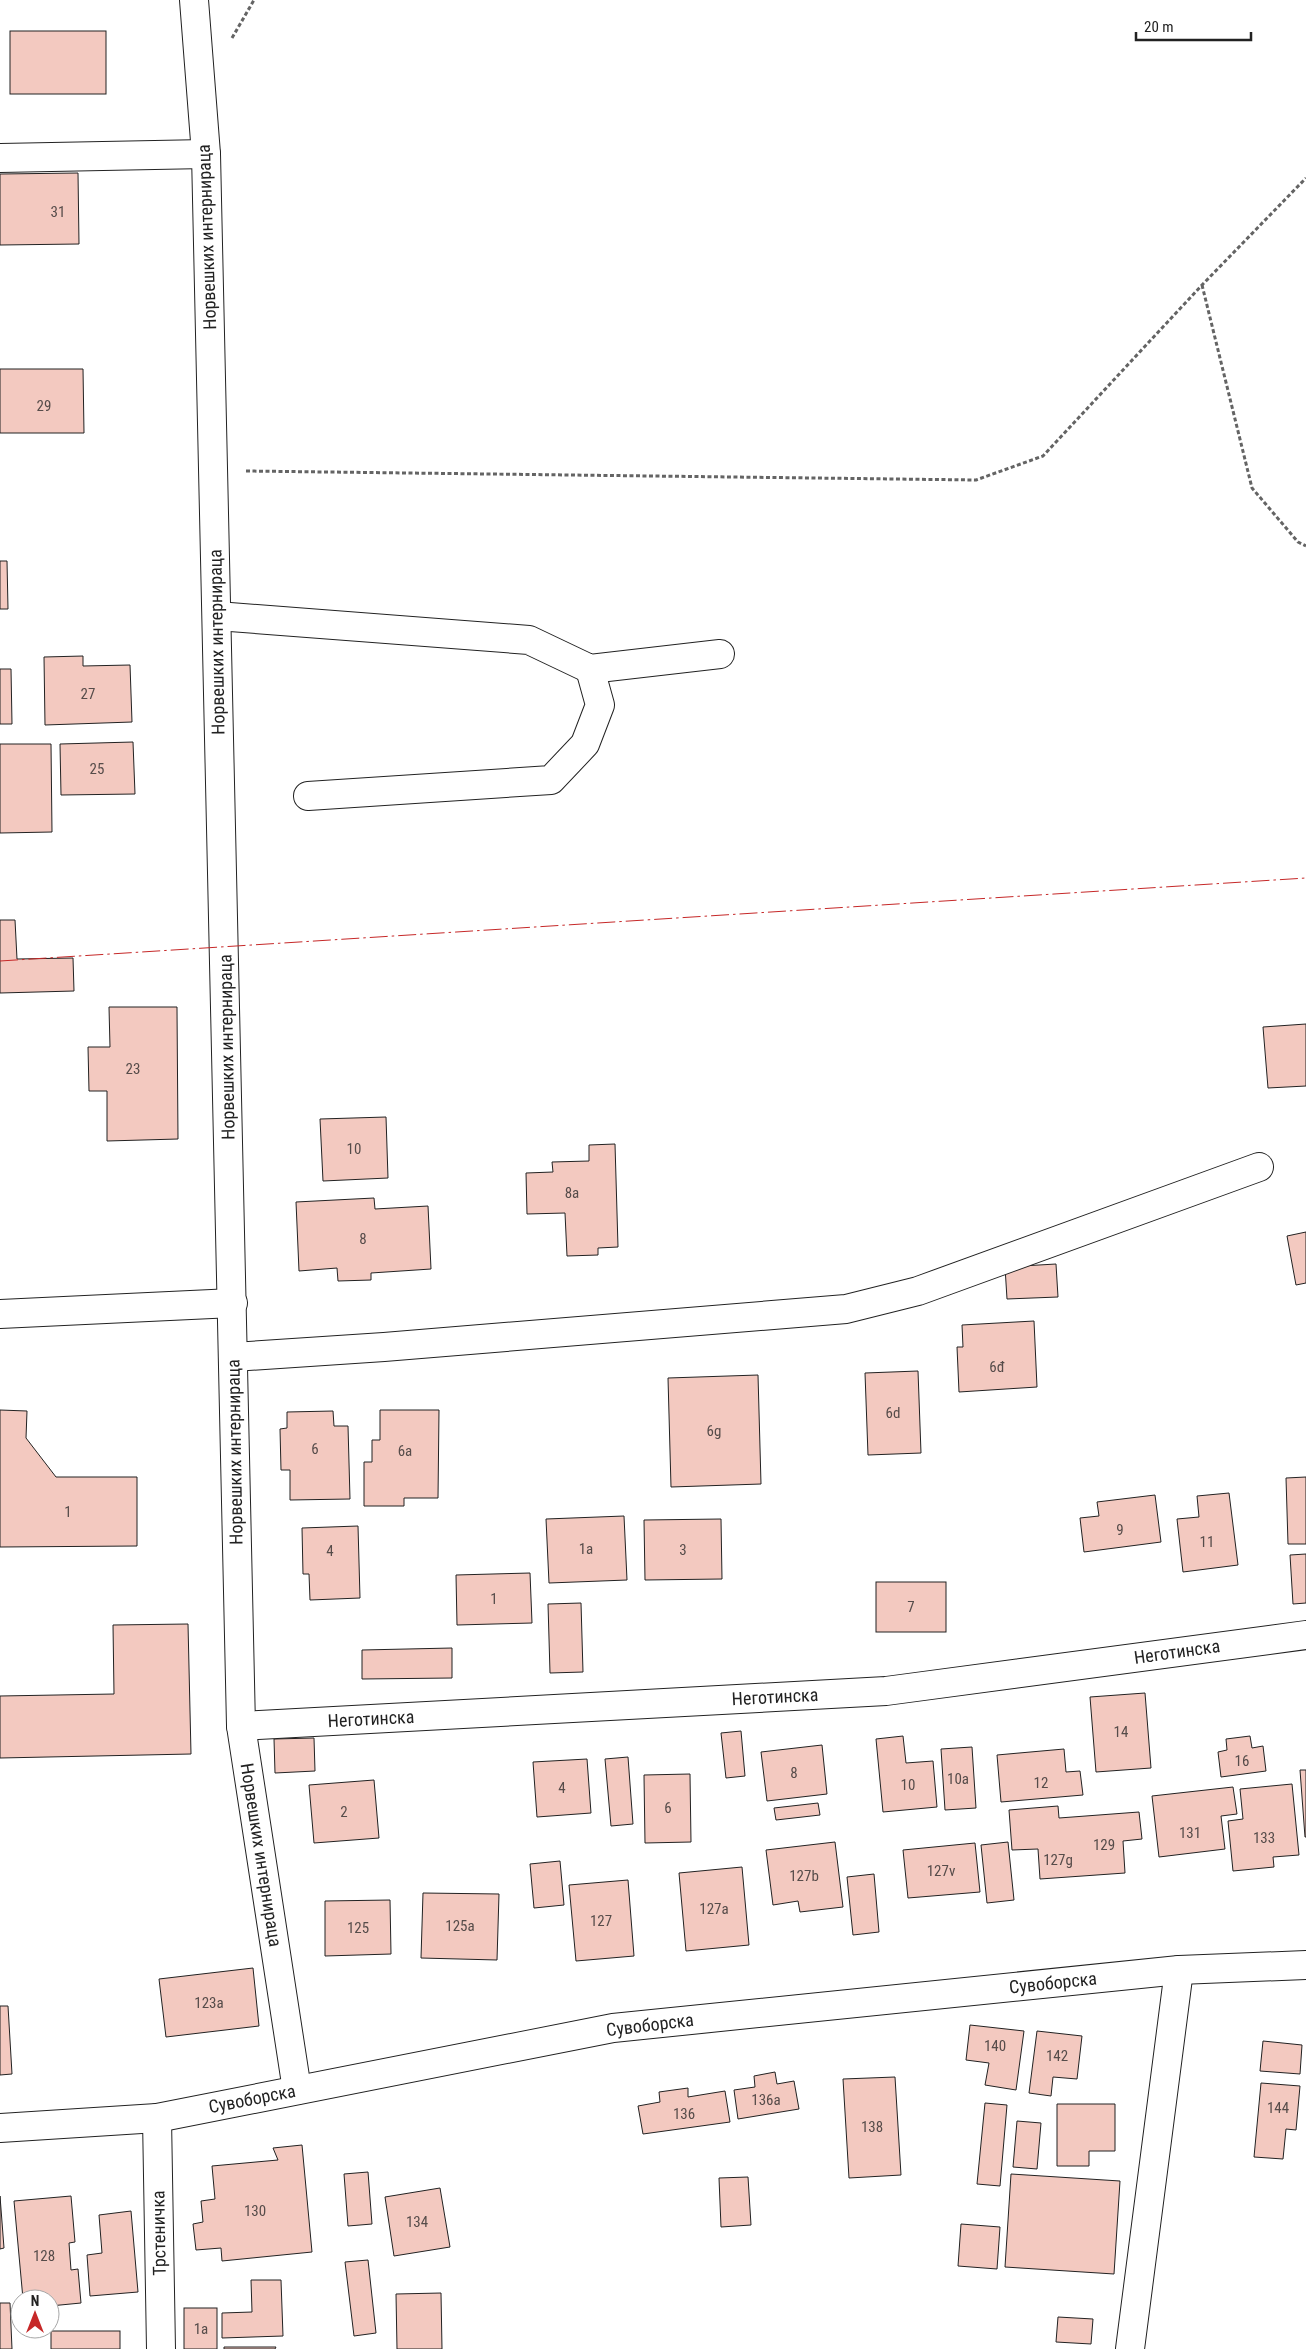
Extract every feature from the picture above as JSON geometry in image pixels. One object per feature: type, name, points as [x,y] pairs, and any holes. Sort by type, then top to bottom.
[{"type":"street","name":"Норвешких интернираца","points":[[194,0],[206,154],[241,1726],[297,2090]]},
{"type":"street","points":[[0,158],[206,154]]},
{"type":"street","points":[[217,616],[529,640],[590,669],[720,654]]},
{"type":"street","points":[[308,796],[551,780],[585,744],[600,705],[590,669]]},
{"type":"street","points":[[233,1357],[384,1347],[846,1309],[918,1291],[1259,1167]]},
{"type":"street","points":[[0,1314],[233,1302]]},
{"type":"street","name":"Неготинска","points":[[241,1726],[886,1691],[1306,1635]]},
{"type":"street","name":"Сувоборска","points":[[0,2128],[157,2118],[613,2028],[1179,1970],[1306,1965]]},
{"type":"street","points":[[1130,2349],[1179,1970]]},
{"type":"street","name":"Трстеничка","points":[[157,2118],[161,2349]]},
{"type":"path","points":[[213,471],[976,480],[1043,456],[1202,285],[1306,178]]},
{"type":"path","points":[[1202,285],[1252,488],[1298,542],[1306,546]]},
{"type":"building","points":[[10,31],[106,31],[106,94],[10,94]]},
{"type":"building","points":[[78,173],[79,244],[0,245],[0,174]]},
{"type":"building","points":[[0,369],[83,369],[84,433],[0,433]]},
{"type":"building","points":[[0,561],[7,561],[8,609],[0,609]]},
{"type":"building","points":[[83,656],[83,666],[130,665],[132,722],[45,725],[44,657]]},
{"type":"building","points":[[0,669],[11,669],[12,724],[0,724]]},
{"type":"building","points":[[133,742],[135,794],[61,795],[60,744]]},
{"type":"building","points":[[0,744],[51,744],[52,832],[0,833]]},
{"type":"building","points":[[0,920],[15,920],[17,959],[73,958],[74,991],[0,993]]},
{"type":"building","points":[[109,1007],[177,1007],[178,1139],[107,1141],[107,1091],[89,1091],[88,1047],[110,1047]]},
{"type":"building","points":[[1306,1024],[1306,1086],[1268,1088],[1263,1027]]},
{"type":"building","points":[[386,1117],[388,1178],[323,1181],[320,1119]]},
{"type":"building","points":[[615,1144],[618,1247],[598,1248],[598,1255],[567,1256],[565,1213],[527,1214],[526,1173],[553,1172],[552,1162],[589,1161],[589,1145]]},
{"type":"building","points":[[374,1198],[375,1209],[428,1206],[431,1269],[371,1273],[371,1280],[338,1281],[337,1268],[299,1271],[296,1202]]},
{"type":"building","points":[[1306,1232],[1306,1283],[1296,1285],[1287,1236]]},
{"type":"building","points":[[1056,1264],[1058,1297],[1007,1299],[1005,1267]]},
{"type":"building","points":[[1034,1321],[1037,1387],[959,1392],[957,1347],[963,1347],[962,1325]]},
{"type":"building","points":[[918,1371],[921,1453],[868,1455],[865,1373]]},
{"type":"building","points":[[758,1375],[761,1484],[671,1487],[668,1378]]},
{"type":"building","points":[[0,1410],[27,1411],[26,1438],[56,1477],[137,1477],[137,1546],[0,1547]]},
{"type":"building","points":[[380,1410],[439,1410],[438,1498],[404,1498],[404,1506],[364,1506],[364,1462],[372,1462],[372,1440],[380,1440]]},
{"type":"building","points":[[333,1411],[334,1426],[348,1426],[350,1499],[290,1500],[290,1470],[281,1470],[280,1429],[287,1428],[287,1412]]},
{"type":"building","points":[[1306,1477],[1306,1544],[1288,1544],[1286,1478]]},
{"type":"building","points":[[1229,1493],[1238,1565],[1183,1572],[1177,1519],[1199,1517],[1197,1496]]},
{"type":"building","points":[[1155,1495],[1161,1542],[1084,1552],[1080,1518],[1099,1516],[1097,1502]]},
{"type":"building","points":[[624,1516],[627,1580],[549,1583],[546,1519]]},
{"type":"building","points":[[721,1519],[722,1579],[645,1580],[644,1520]]},
{"type":"building","points":[[358,1526],[360,1598],[310,1600],[309,1574],[303,1574],[302,1528]]},
{"type":"building","points":[[1306,1554],[1306,1603],[1293,1604],[1290,1555]]},
{"type":"building","points":[[530,1573],[532,1623],[457,1625],[456,1575]]},
{"type":"building","points":[[876,1582],[946,1582],[946,1632],[876,1632]]},
{"type":"building","points":[[581,1603],[583,1672],[550,1673],[548,1604]]},
{"type":"building","points":[[188,1624],[191,1754],[0,1758],[0,1696],[114,1694],[113,1625]]},
{"type":"building","points":[[452,1648],[452,1678],[362,1679],[362,1650]]},
{"type":"building","points":[[1145,1693],[1151,1768],[1096,1772],[1090,1697]]},
{"type":"building","points":[[741,1731],[745,1776],[726,1778],[721,1733]]},
{"type":"building","points":[[903,1736],[906,1763],[933,1761],[937,1807],[883,1812],[876,1739]]},
{"type":"building","points":[[1250,1736],[1252,1748],[1263,1746],[1266,1771],[1221,1777],[1218,1752],[1227,1750],[1226,1739]]},
{"type":"building","points":[[314,1738],[315,1771],[275,1773],[274,1739]]},
{"type":"building","points":[[822,1745],[827,1794],[767,1801],[761,1752]]},
{"type":"building","points":[[972,1747],[976,1808],[945,1810],[941,1749]]},
{"type":"building","points":[[1064,1749],[1066,1772],[1080,1771],[1083,1795],[1001,1802],[997,1755]]},
{"type":"building","points":[[628,1757],[633,1824],[611,1826],[605,1759]]},
{"type":"building","points":[[587,1759],[591,1813],[537,1817],[533,1762]]},
{"type":"building","points":[[1300,1770],[1306,1770],[1306,1837],[1305,1837]]},
{"type":"building","points":[[690,1774],[691,1842],[645,1843],[644,1775]]},
{"type":"building","points":[[374,1780],[379,1838],[314,1843],[309,1785]]},
{"type":"building","points":[[1292,1784],[1299,1855],[1273,1857],[1274,1867],[1233,1871],[1228,1821],[1243,1819],[1240,1789]]},
{"type":"building","points":[[1233,1787],[1237,1814],[1221,1816],[1225,1849],[1159,1857],[1152,1796]]},
{"type":"building","points":[[818,1803],[820,1815],[776,1820],[774,1808]]},
{"type":"building","points":[[1058,1806],[1059,1818],[1139,1812],[1142,1839],[1123,1841],[1125,1873],[1040,1879],[1038,1849],[1012,1850],[1009,1810]]},
{"type":"building","points":[[835,1842],[843,1907],[800,1912],[798,1901],[773,1905],[766,1850]]},
{"type":"building","points":[[1008,1842],[1014,1900],[987,1903],[981,1845]]},
{"type":"building","points":[[975,1843],[980,1892],[908,1898],[903,1850]]},
{"type":"building","points":[[560,1861],[564,1905],[534,1908],[530,1864]]},
{"type":"building","points":[[742,1867],[749,1945],[686,1951],[679,1873]]},
{"type":"building","points":[[874,1874],[879,1932],[853,1935],[847,1877]]},
{"type":"building","points":[[628,1880],[634,1956],[576,1961],[569,1885]]},
{"type":"building","points":[[423,1893],[499,1894],[497,1960],[421,1958]]},
{"type":"building","points":[[390,1900],[391,1954],[325,1956],[325,1901]]},
{"type":"building","points":[[253,1968],[259,2026],[166,2037],[159,1979]]},
{"type":"building","points":[[0,2006],[8,2006],[12,2074],[0,2075]]},
{"type":"building","points":[[970,2025],[1024,2031],[1016,2090],[985,2085],[989,2063],[966,2060]]},
{"type":"building","points":[[1037,2031],[1082,2036],[1077,2079],[1053,2077],[1051,2096],[1029,2093]]},
{"type":"building","points":[[1263,2041],[1302,2045],[1300,2074],[1260,2071]]},
{"type":"building","points":[[775,2072],[777,2084],[794,2081],[799,2109],[738,2119],[734,2090],[755,2087],[754,2076]]},
{"type":"building","points":[[895,2077],[901,2175],[849,2178],[843,2079]]},
{"type":"building","points":[[1261,2083],[1300,2086],[1296,2130],[1286,2129],[1283,2159],[1254,2157]]},
{"type":"building","points":[[688,2088],[688,2097],[725,2091],[730,2122],[643,2134],[638,2106],[660,2102],[659,2092]]},
{"type":"building","points":[[985,2103],[1007,2105],[1000,2186],[977,2184]]},
{"type":"building","points":[[1057,2104],[1115,2104],[1115,2151],[1089,2151],[1089,2166],[1057,2166]]},
{"type":"building","points":[[1017,2121],[1041,2123],[1037,2169],[1013,2167]]},
{"type":"building","points":[[302,2145],[312,2252],[222,2261],[221,2248],[196,2250],[193,2224],[203,2222],[201,2201],[215,2199],[212,2166],[278,2160],[273,2148]]},
{"type":"building","points":[[368,2172],[372,2224],[348,2226],[344,2174]]},
{"type":"building","points":[[1011,2174],[1120,2181],[1114,2274],[1005,2267]]},
{"type":"building","points":[[748,2177],[751,2225],[721,2227],[719,2178]]},
{"type":"building","points":[[440,2188],[450,2247],[394,2256],[385,2197]]},
{"type":"building","points":[[0,2196],[4,2248],[0,2249]]},
{"type":"building","points":[[71,2196],[75,2242],[69,2243],[71,2270],[78,2269],[81,2303],[60,2305],[60,2289],[22,2289],[14,2201]]},
{"type":"building","points":[[131,2211],[138,2292],[90,2296],[87,2255],[102,2253],[99,2215]]},
{"type":"building","points":[[961,2224],[1000,2227],[997,2269],[958,2266]]},
{"type":"building","points":[[368,2260],[376,2333],[354,2336],[345,2262]]},
{"type":"building","points":[[251,2280],[281,2280],[283,2336],[222,2338],[222,2313],[252,2312]]},
{"type":"building","points":[[441,2293],[442,2349],[397,2349],[396,2294]]},
{"type":"building","points":[[0,2303],[10,2303],[10,2339],[12,2339],[12,2349],[0,2349]]},
{"type":"building","points":[[184,2308],[217,2308],[217,2349],[184,2349]]},
{"type":"building","points":[[1058,2317],[1093,2319],[1091,2344],[1056,2342]]},
{"type":"building","points":[[60,2331],[120,2331],[120,2349],[51,2349],[51,2339],[60,2339]]},
{"type":"building","points":[[224,2347],[276,2347],[275,2349],[224,2349]]},
{"type":"power","points":[[0,961],[1306,878]]}]
